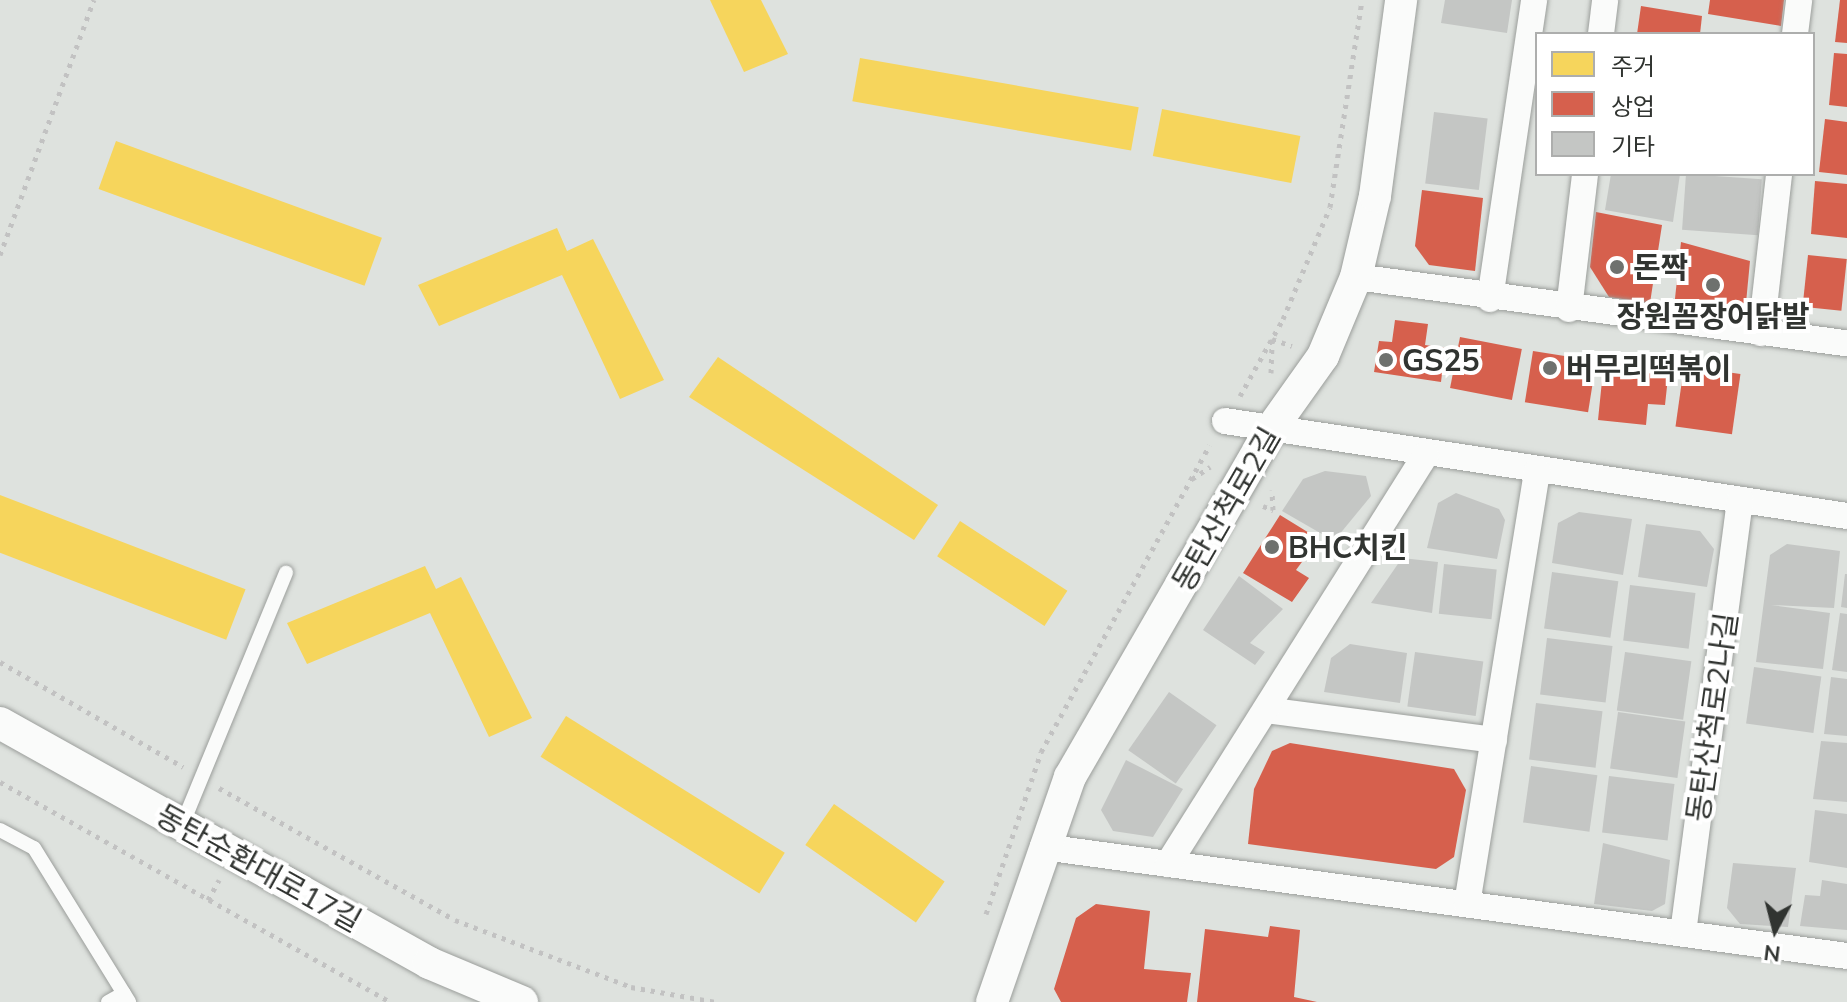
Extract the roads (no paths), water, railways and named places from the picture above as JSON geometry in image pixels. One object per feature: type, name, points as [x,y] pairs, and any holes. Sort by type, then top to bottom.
[{"type":"street","name":"동탄산척로2길","points":[[992,1002],[1043,847],[1070,777],[1269,432],[1323,356],[1356,277],[1375,196],[1401,0]]},
{"type":"street","points":[[1490,299],[1534,0]]},
{"type":"street","points":[[1601,32],[1605,0]]},
{"type":"street","points":[[1795,32],[1799,0]]},
{"type":"street","points":[[1569,309],[1585,176]]},
{"type":"street","points":[[1761,333],[1779,176]]},
{"type":"street","points":[[1356,277],[1490,299],[1847,343]]},
{"type":"street","points":[[1225,421],[1269,432],[1847,516]]},
{"type":"street","points":[[1168,864],[1426,455]]},
{"type":"street","points":[[1467,904],[1537,471]]},
{"type":"street","name":"동탄산척로2나길","points":[[1683,933],[1740,500]]},
{"type":"street","points":[[1266,710],[1494,740]]},
{"type":"street","name":"동탄순환대로17길","points":[[0,723],[429,963],[522,1002]]},
{"type":"street","points":[[1043,847],[1847,956]]},
{"type":"lane","points":[[182,826],[286,573]]},
{"type":"lane","points":[[0,830],[34,848],[127,998],[108,1002]]},
{"type":"place","name":"돈짝","points":[[1617,267]]},
{"type":"place","name":"장원꼼장어닭발","points":[[1713,285]]},
{"type":"place","name":"GS25","points":[[1386,360]]},
{"type":"place","name":"버무리떡볶이","points":[[1550,368]]},
{"type":"place","name":"BHC치킨","points":[[1272,547]]}]
